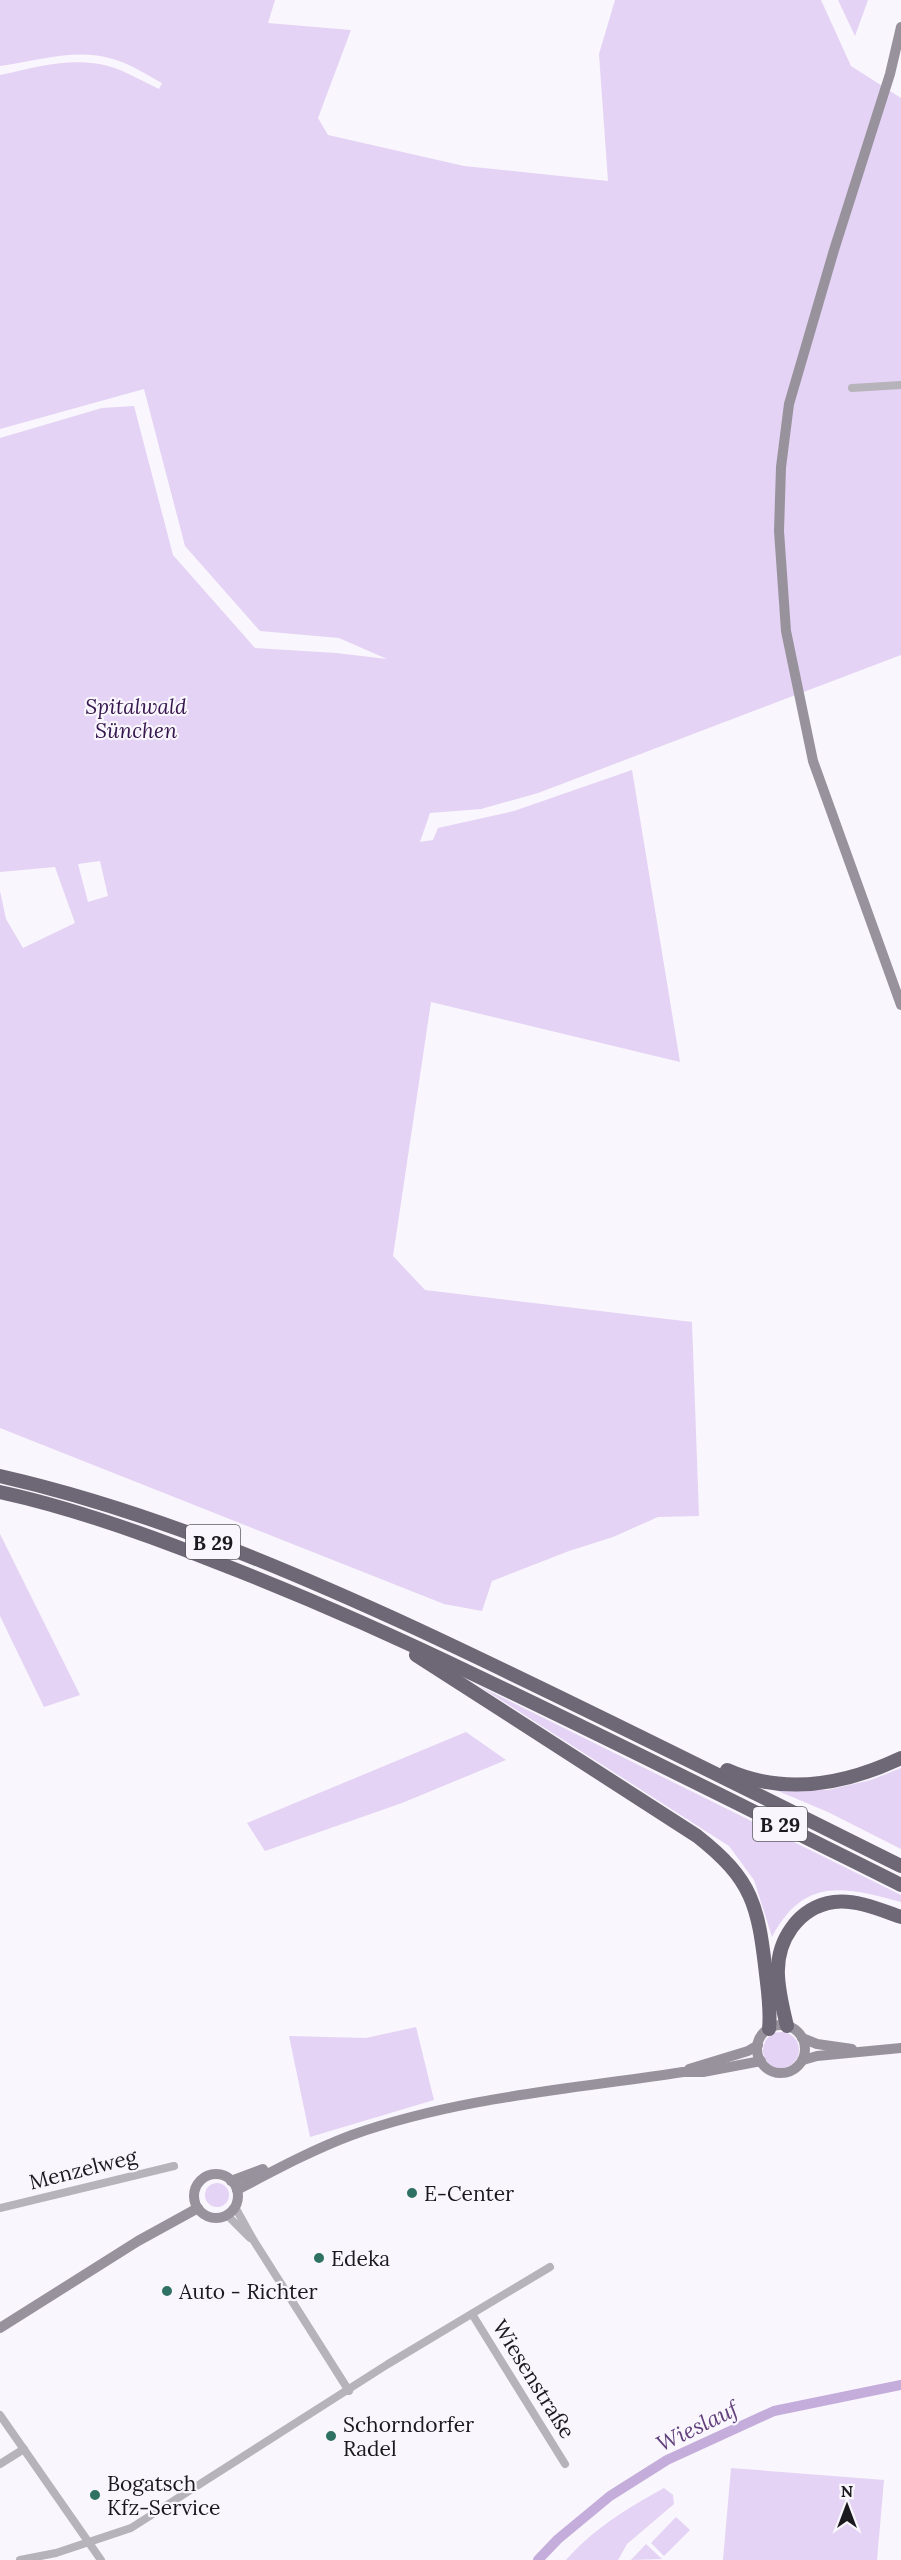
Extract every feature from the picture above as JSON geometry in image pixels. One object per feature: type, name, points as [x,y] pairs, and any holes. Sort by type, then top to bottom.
[{"type":"highway","name":"B 29","points":[[0,1476],[106,1505],[185,1531],[276,1567],[471,1654],[682,1756],[901,1866]]},
{"type":"highway","name":"B 29","points":[[0,1492],[149,1535],[293,1592],[394,1636],[658,1763],[901,1885]]},
{"type":"highway","points":[[394,1636],[409,1651],[697,1836],[732,1867],[752,1899],[758,1917],[767,1988],[769,2029]]},
{"type":"highway","points":[[682,1756],[704,1760],[742,1776],[776,1783],[809,1786],[845,1780],[901,1758]]},
{"type":"highway","points":[[787,2026],[778,1974],[780,1952],[792,1925],[812,1909],[834,1902],[855,1903],[901,1917]]},
{"type":"main road","points":[[901,27],[890,74],[789,404],[781,467],[779,531],[786,632],[813,761],[901,1005]]},
{"type":"main road","points":[[802,2038],[805,2052],[799,2066],[786,2073],[771,2071],[760,2061],[758,2045],[762,2036],[769,2029],[787,2026],[802,2038],[817,2044],[862,2051]]},
{"type":"main road","points":[[683,2072],[700,2064],[748,2051],[758,2045]]},
{"type":"main road","points":[[803,2060],[901,2048]]},
{"type":"main road","points":[[234,2185],[353,2135],[469,2103],[683,2072],[703,2072],[760,2061]]},
{"type":"main road","points":[[219,2174],[234,2185],[237,2202],[231,2211],[208,2216],[196,2205],[196,2187],[205,2177],[219,2174]]},
{"type":"main road","points":[[0,2328],[196,2205]]},
{"type":"street","points":[[852,388],[901,385]]},
{"type":"street","name":"Menzelweg","points":[[0,2208],[174,2166]]},
{"type":"street","points":[[231,2211],[254,2241],[350,2391]]},
{"type":"street","name":"Wiesenstraße","points":[[20,2560],[56,2553],[132,2528],[350,2391],[388,2364],[550,2267]]},
{"type":"street","name":"Wiesenstraße","points":[[472,2314],[565,2464]]},
{"type":"street","points":[[0,2415],[101,2560]]},
{"type":"street","points":[[0,2464],[24,2449]]},
{"type":"green space","name":"Spitalwald Sünchen","points":[[0,0],[275,0],[268,23],[351,30],[318,118],[328,135],[464,166],[608,181],[599,54],[615,0],[821,0],[851,66],[901,98],[901,655],[538,793],[481,809],[430,813],[420,842],[433,840],[438,828],[514,811],[632,770],[680,1062],[431,1002],[393,1256],[425,1290],[692,1322],[699,1516],[658,1517],[613,1537],[569,1551],[492,1581],[482,1611],[444,1604],[0,1428],[0,891],[6,919],[23,948],[75,923],[55,867],[0,872],[0,438],[102,408],[134,406],[173,555],[255,648],[387,659],[339,638],[260,631],[185,546],[144,389],[0,429],[0,75],[75,62],[105,65],[159,89],[162,83],[134,67],[102,56],[58,56],[0,66]],"holes":[[[100,861],[108,896],[88,902],[78,864]]]},
{"type":"green space","points":[[838,0],[868,0],[855,36]]},
{"type":"green space","points":[[0,1534],[80,1695],[44,1707],[0,1616]]},
{"type":"green space","points":[[479,1686],[901,1895],[901,1902],[844,1890],[812,1895],[784,1917],[772,1937],[754,1880],[729,1846]]},
{"type":"green space","points":[[466,1732],[506,1760],[402,1803],[265,1851],[247,1823]]},
{"type":"green space","points":[[901,1768],[901,1849],[828,1812],[771,1788],[828,1790],[871,1780]]},
{"type":"green space","points":[[416,2027],[434,2100],[310,2137],[289,2036],[366,2038]]},
{"type":"green space","points":[[781,2032],[794,2037],[799,2050],[794,2063],[781,2068],[768,2063],[763,2050],[768,2037]]},
{"type":"green space","points":[[217,2183],[226,2186],[229,2195],[226,2204],[217,2207],[208,2204],[205,2195],[208,2186]]},
{"type":"green space","points":[[731,2468],[884,2480],[877,2560],[723,2560]]},
{"type":"green space","points":[[664,2488],[673,2495],[674,2504],[627,2544],[618,2560],[566,2560],[599,2529],[624,2511]]},
{"type":"green space","points":[[676,2517],[690,2530],[664,2556],[651,2543]]},
{"type":"green space","points":[[646,2544],[662,2559],[631,2560]]},
{"type":"waterway","name":"Wieslauf","points":[[538,2560],[558,2539],[610,2496],[667,2460],[774,2411],[901,2385]]},
{"type":"place","name":"E-Center","points":[[412,2193]]},
{"type":"place","name":"Edeka","points":[[319,2258]]},
{"type":"place","name":"Auto - Richter","points":[[167,2291]]},
{"type":"place","name":"Schorndorfer Radel","points":[[331,2436]]},
{"type":"place","name":"Bogatsch Kfz-Service","points":[[95,2495]]}]
